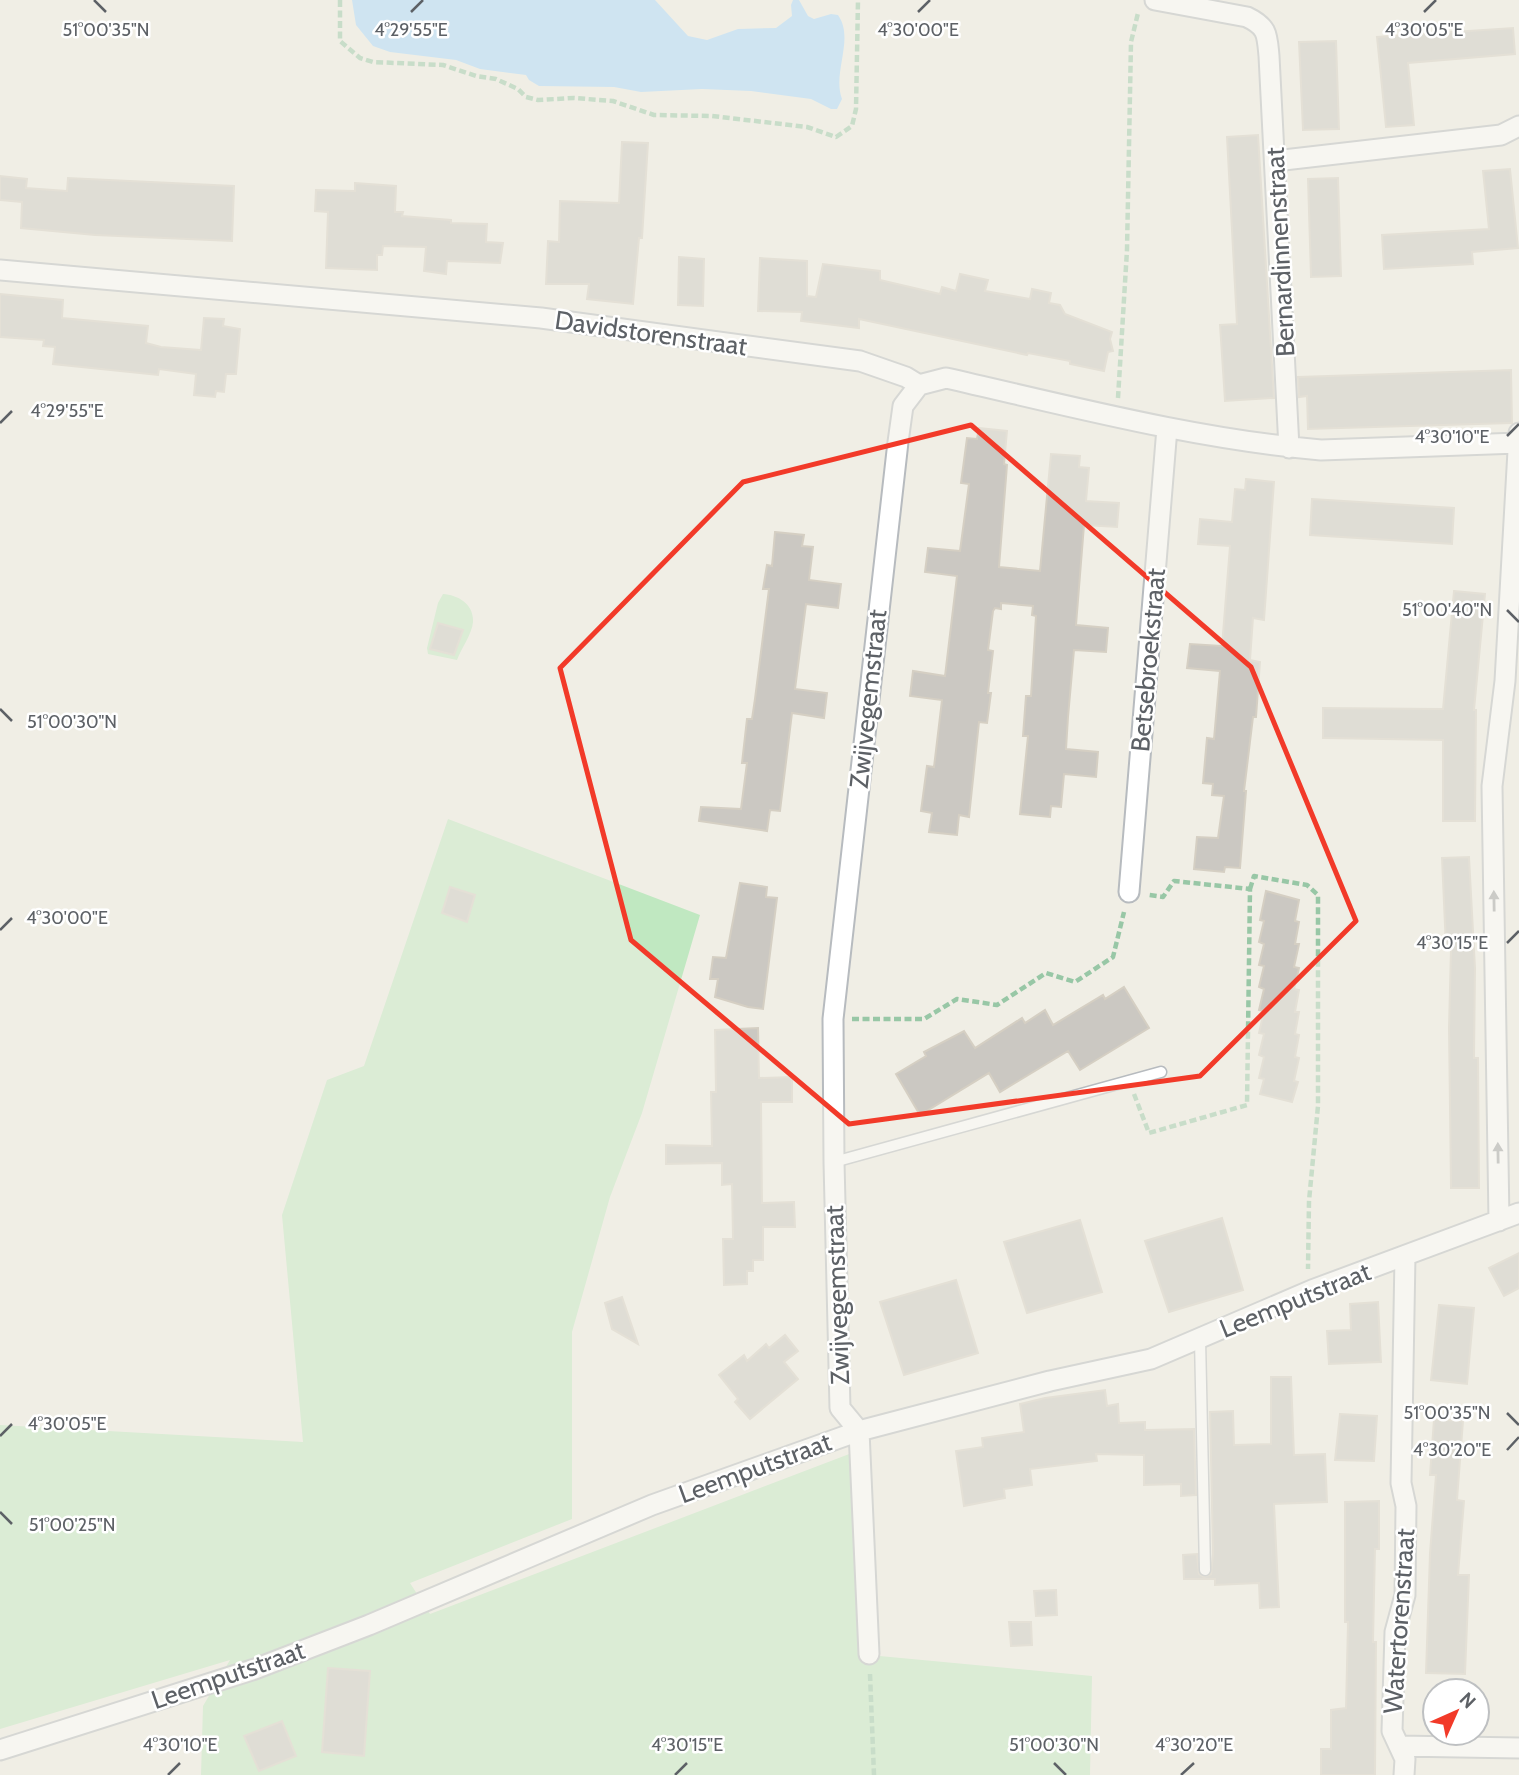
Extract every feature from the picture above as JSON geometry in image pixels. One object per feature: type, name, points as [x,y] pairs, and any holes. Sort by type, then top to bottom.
[{"type":"street","name":"Bernardinnenstraat","points":[[1147,5],[1247,17],[1265,29],[1269,56],[1290,448]]},
{"type":"street","points":[[1275,161],[1501,135],[1519,126]]},
{"type":"street","name":"Davidstorenstraat","points":[[0,270],[541,318],[860,361],[906,377],[919,385]]},
{"type":"street","points":[[919,385],[946,378],[1167,428],[1290,448],[1321,450],[1519,443]]},
{"type":"street","name":"Zwijvegemstraat","points":[[859,1431],[840,1408],[833,1018],[898,442],[903,406],[919,385]]},
{"type":"street","name":"Betsebroekstraat","points":[[1129,892],[1167,428]]},
{"type":"street","points":[[1499,1221],[1492,786],[1512,681],[1519,432]]},
{"type":"street","name":"Leemputstraat","points":[[0,1750],[255,1669],[369,1625],[652,1505],[859,1431],[1050,1381],[1152,1359],[1312,1290],[1519,1213]]},
{"type":"street","name":"Watertorenstraat","points":[[1404,1775],[1405,1759],[1392,1731],[1395,1632],[1405,1595],[1406,1506],[1401,1483],[1405,1255]]},
{"type":"street","points":[[859,1431],[869,1654]]},
{"type":"street","points":[[1399,1746],[1519,1748]]},
{"type":"lane","points":[[834,1162],[1161,1072]]},
{"type":"lane","points":[[1200,1339],[1205,1570]]},
{"type":"path","points":[[340,0],[341,41],[360,58],[373,62],[443,65],[476,76],[496,79],[518,89],[526,97],[538,100],[574,98],[613,102],[654,115],[712,116],[807,127],[836,137],[852,126],[856,109],[858,0]]},
{"type":"path","points":[[1116,416],[1127,250],[1131,42],[1147,5]]},
{"type":"path","points":[[1129,1080],[1149,1133],[1247,1105],[1250,889],[1254,876],[1307,885],[1318,895],[1318,1106],[1308,1201],[1308,1267],[1312,1290]]},
{"type":"path","points":[[833,1018],[924,1019],[957,999],[997,1005],[1046,973],[1075,982],[1113,957],[1129,892],[1163,897],[1174,881],[1250,889]]},
{"type":"path","points":[[869,1654],[874,1775]]},
{"type":"highlighted area","points":[[971,425],[1251,667],[1356,921],[1200,1076],[849,1124],[631,940],[560,668],[743,482]]},
{"type":"green space","points":[[443,594],[464,602],[473,616],[471,631],[457,660],[428,654],[427,648],[438,603]]},
{"type":"green space","points":[[448,819],[700,915],[642,1113],[610,1197],[572,1332],[572,1519],[410,1583],[430,1614],[865,1448],[869,1655],[1092,1676],[1090,1775],[201,1775],[203,1706],[230,1660],[0,1729],[0,1425],[303,1442],[282,1215],[327,1080],[364,1066]]},
{"type":"water","points":[[352,0],[655,0],[688,36],[707,40],[738,29],[776,28],[792,16],[793,0],[799,0],[808,16],[814,19],[831,14],[838,15],[843,24],[844,45],[840,78],[842,99],[837,109],[831,109],[811,99],[751,91],[702,89],[641,92],[614,87],[539,86],[526,75],[480,69],[456,60],[390,52],[373,46],[356,25]]},
{"type":"building","points":[[1513,28],[1515,54],[1408,63],[1414,125],[1386,127],[1377,37]]},
{"type":"building","points":[[1336,41],[1339,129],[1303,130],[1299,42]]},
{"type":"building","points":[[1258,135],[1274,398],[1225,401],[1220,325],[1237,324],[1227,137]]},
{"type":"building","points":[[622,142],[648,143],[642,238],[639,238],[633,304],[587,299],[589,284],[546,284],[548,241],[559,242],[560,201],[619,203]]},
{"type":"building","points":[[1510,169],[1518,248],[1472,252],[1473,264],[1384,269],[1382,235],[1489,229],[1483,171]]},
{"type":"building","points":[[0,176],[27,179],[26,188],[67,191],[68,178],[234,186],[232,241],[95,235],[21,228],[22,202],[0,200]]},
{"type":"building","points":[[1338,178],[1341,276],[1311,277],[1308,179]]},
{"type":"building","points":[[355,183],[396,186],[395,212],[403,212],[402,216],[451,220],[451,223],[487,224],[486,242],[503,243],[500,263],[447,261],[446,274],[424,271],[426,247],[383,246],[382,255],[377,255],[377,270],[326,268],[328,212],[315,211],[316,190],[355,191]]},
{"type":"building","points":[[679,257],[704,259],[703,306],[678,305]]},
{"type":"building","points":[[760,258],[807,261],[807,296],[816,297],[823,264],[880,271],[880,280],[940,294],[942,287],[956,291],[960,274],[988,280],[985,291],[1030,299],[1032,289],[1051,293],[1049,303],[1060,305],[1065,314],[1112,332],[1110,339],[1113,351],[1108,352],[1104,371],[1070,364],[1070,361],[1028,353],[1027,355],[859,319],[859,328],[801,321],[802,312],[758,311]]},
{"type":"building","points":[[0,294],[63,300],[62,318],[148,326],[146,343],[161,347],[201,350],[204,318],[224,319],[223,326],[240,329],[236,374],[226,374],[224,392],[216,391],[215,397],[194,395],[196,374],[159,369],[158,375],[53,364],[55,347],[43,346],[44,340],[0,337]]},
{"type":"building","points":[[1511,370],[1512,423],[1308,429],[1307,396],[1299,397],[1298,377]]},
{"type":"building","points":[[979,428],[1007,431],[999,567],[1040,571],[1051,454],[1080,456],[1079,467],[1089,468],[1086,501],[1119,503],[1117,527],[1084,525],[1076,625],[1108,628],[1106,652],[1074,650],[1066,749],[1098,752],[1096,777],[1064,774],[1061,807],[1051,806],[1050,817],[1020,814],[1028,736],[1023,736],[1026,696],[1031,696],[1036,616],[1032,615],[1033,606],[1001,603],[1001,609],[995,608],[993,611],[988,650],[993,651],[987,723],[979,722],[969,817],[959,815],[957,835],[929,832],[932,813],[921,811],[927,766],[934,767],[942,700],[910,696],[913,671],[945,676],[957,576],[925,572],[928,548],[960,551],[969,484],[961,483],[967,438],[977,439]]},
{"type":"building","points":[[1246,479],[1274,482],[1264,620],[1253,618],[1250,660],[1260,662],[1256,717],[1253,717],[1244,791],[1240,868],[1225,867],[1224,872],[1194,869],[1197,837],[1218,838],[1224,796],[1212,795],[1213,784],[1203,783],[1207,738],[1214,739],[1220,671],[1187,668],[1190,644],[1222,646],[1230,546],[1198,544],[1200,519],[1232,522],[1235,489],[1245,490]]},
{"type":"building","points":[[1312,499],[1454,508],[1452,544],[1310,535]]},
{"type":"building","points":[[775,532],[804,535],[802,546],[813,547],[809,580],[841,584],[838,608],[806,604],[795,689],[827,693],[824,718],[792,713],[780,811],[770,810],[767,831],[699,821],[701,807],[741,809],[747,763],[742,763],[747,719],[752,719],[755,699],[769,589],[763,589],[767,565],[772,566]]},
{"type":"building","points":[[1454,591],[1485,594],[1474,710],[1475,821],[1443,821],[1443,740],[1323,738],[1323,708],[1443,709]]},
{"type":"building","points":[[438,623],[463,630],[454,655],[430,649]]},
{"type":"building","points":[[1469,857],[1475,968],[1474,1058],[1478,1058],[1479,1188],[1451,1188],[1451,948],[1446,948],[1442,858]]},
{"type":"building","points":[[740,883],[767,887],[766,897],[777,898],[763,1009],[715,997],[718,979],[710,979],[713,957],[726,958]]},
{"type":"building","points":[[450,887],[475,895],[467,922],[442,913]]},
{"type":"building","points":[[1266,891],[1299,900],[1295,944],[1299,944],[1294,967],[1299,968],[1294,989],[1299,990],[1295,1034],[1299,1035],[1295,1057],[1299,1058],[1294,1081],[1298,1082],[1292,1102],[1260,1094],[1264,1079],[1259,1078],[1264,1057],[1259,1055],[1264,1034],[1259,1033],[1264,1011],[1259,1010],[1264,989],[1259,987],[1264,966],[1259,965],[1264,944],[1259,942]]},
{"type":"building","points":[[1124,987],[1149,1028],[1080,1070],[1068,1051],[1000,1092],[989,1073],[920,1115],[896,1074],[926,1056],[924,1052],[964,1031],[975,1048],[1022,1018],[1025,1023],[1045,1010],[1053,1025],[1103,995],[1105,999]]},
{"type":"building","points":[[758,1028],[759,1078],[792,1077],[792,1102],[761,1102],[762,1203],[794,1202],[795,1227],[763,1227],[763,1260],[753,1260],[753,1271],[747,1271],[747,1284],[724,1285],[723,1239],[733,1239],[732,1184],[722,1185],[722,1163],[666,1164],[666,1145],[712,1146],[711,1092],[716,1092],[715,1030]]},
{"type":"building","points":[[1222,1218],[1243,1290],[1169,1312],[1145,1241]]},
{"type":"building","points":[[1080,1220],[1102,1292],[1027,1313],[1004,1242]]},
{"type":"building","points":[[1519,1253],[1519,1288],[1504,1296],[1489,1268]]},
{"type":"building","points":[[956,1280],[978,1353],[904,1375],[880,1302]]},
{"type":"building","points":[[622,1297],[638,1344],[612,1329],[605,1303]]},
{"type":"building","points":[[1378,1302],[1381,1362],[1329,1364],[1327,1331],[1351,1330],[1350,1304]]},
{"type":"building","points":[[1439,1305],[1474,1308],[1467,1384],[1431,1380]]},
{"type":"building","points":[[785,1335],[798,1351],[784,1362],[798,1379],[750,1419],[735,1402],[738,1399],[719,1375],[744,1355],[747,1361],[766,1344],[769,1348]]},
{"type":"building","points":[[1271,1377],[1291,1377],[1294,1455],[1325,1454],[1327,1502],[1274,1504],[1279,1607],[1260,1608],[1259,1583],[1215,1585],[1215,1579],[1184,1579],[1183,1555],[1197,1554],[1199,1574],[1204,1577],[1211,1574],[1213,1554],[1210,1412],[1233,1411],[1234,1445],[1271,1444]]},
{"type":"building","points":[[1105,1390],[1107,1406],[1118,1404],[1119,1423],[1145,1422],[1145,1430],[1194,1429],[1196,1495],[1181,1496],[1181,1484],[1144,1485],[1144,1455],[1096,1454],[1097,1461],[1030,1469],[1032,1485],[1004,1489],[1005,1498],[964,1506],[956,1451],[983,1447],[982,1438],[1024,1432],[1020,1404]]},
{"type":"building","points":[[1340,1414],[1377,1416],[1374,1461],[1335,1460]]},
{"type":"building","points":[[1434,1419],[1463,1421],[1457,1500],[1464,1501],[1458,1575],[1469,1575],[1465,1674],[1426,1673],[1436,1475],[1430,1475]]},
{"type":"building","points":[[1379,1501],[1373,1642],[1376,1642],[1375,1775],[1321,1775],[1321,1749],[1331,1749],[1331,1710],[1346,1708],[1348,1622],[1345,1622],[1345,1502]]},
{"type":"building","points":[[1056,1590],[1057,1615],[1036,1616],[1034,1591]]},
{"type":"building","points":[[1009,1622],[1031,1622],[1032,1645],[1011,1646]]},
{"type":"building","points":[[328,1668],[370,1671],[364,1756],[322,1752]]},
{"type":"building","points":[[282,1721],[296,1756],[259,1771],[244,1736]]}]
